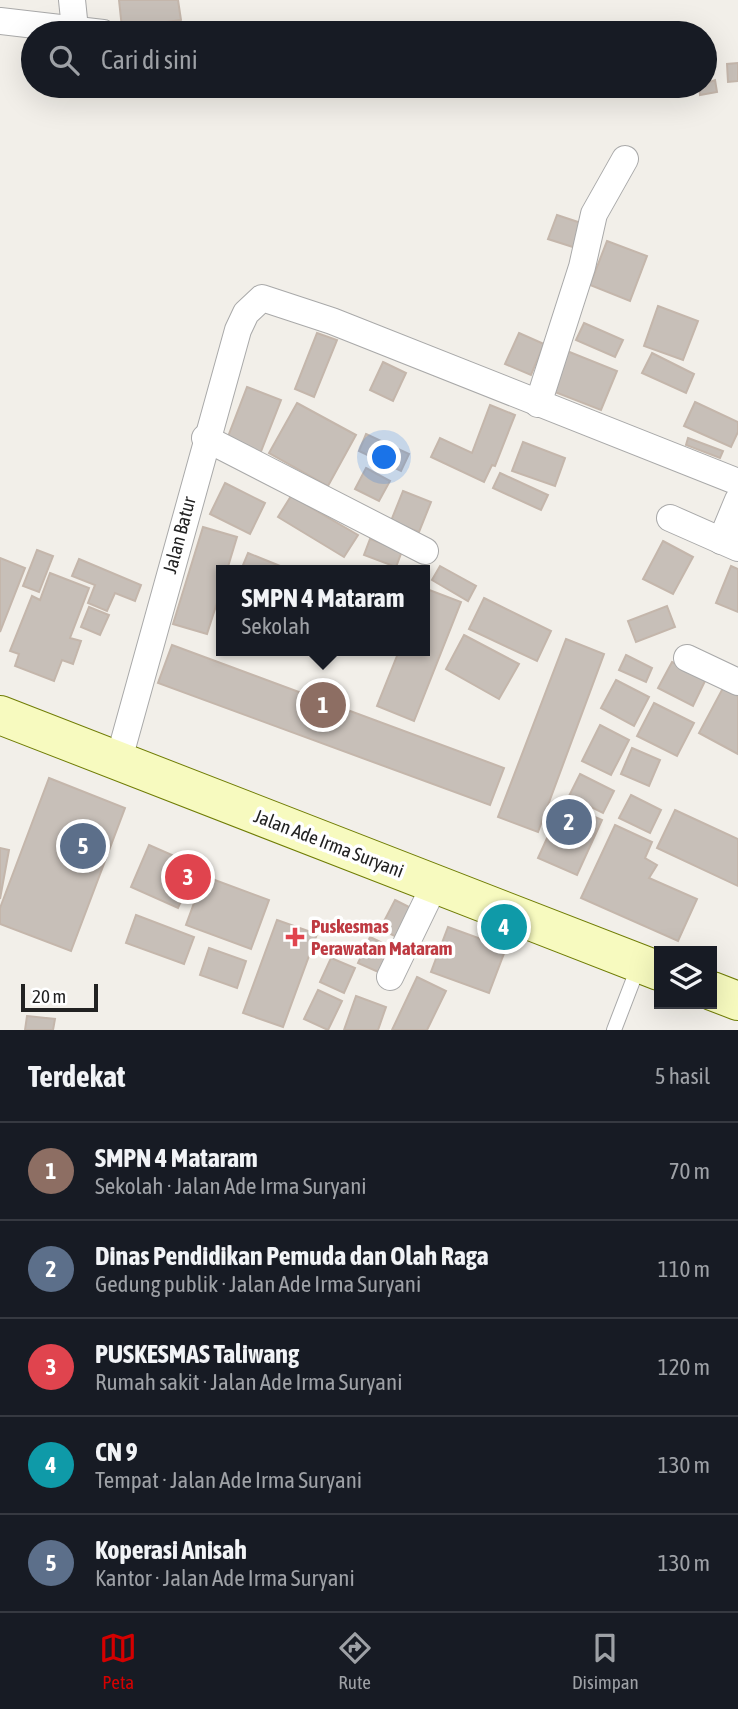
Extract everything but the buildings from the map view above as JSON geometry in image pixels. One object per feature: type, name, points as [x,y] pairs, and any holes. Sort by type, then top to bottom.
[{"type":"street","points":[[72,0],[74,21]]},
{"type":"street","points":[[0,22],[21,24]]},
{"type":"street","points":[[625,159],[594,214],[582,267],[538,404],[738,482]]},
{"type":"street","name":"Jalan Batur","points":[[119,759],[205,438],[238,330],[246,313],[262,298],[272,299],[538,404]]},
{"type":"street","points":[[205,438],[425,551]]},
{"type":"street","points":[[670,517],[730,544],[738,499]]},
{"type":"street","points":[[687,658],[738,682]]},
{"type":"street","name":"Jalan Ade Irma Suryani","points":[[0,715],[649,967]]},
{"type":"street","points":[[390,977],[435,884]]},
{"type":"street","points":[[717,993],[738,1001]]},
{"type":"lane","points":[[614,1030],[649,967]]},
{"type":"place","name":"SMPN 4 Mataram","points":[[323,705]]},
{"type":"place","name":"Dinas Pendidikan Pemuda dan Olah Raga","points":[[569,822]]},
{"type":"place","name":"Koperasi Anisah","points":[[83,846]]},
{"type":"place","name":"PUSKESMAS Taliwang","points":[[188,877]]},
{"type":"place","name":"CN 9","points":[[504,927]]},
{"type":"place","name":"Puskesmas Perawatan Mataram","points":[[295,937]]}]
